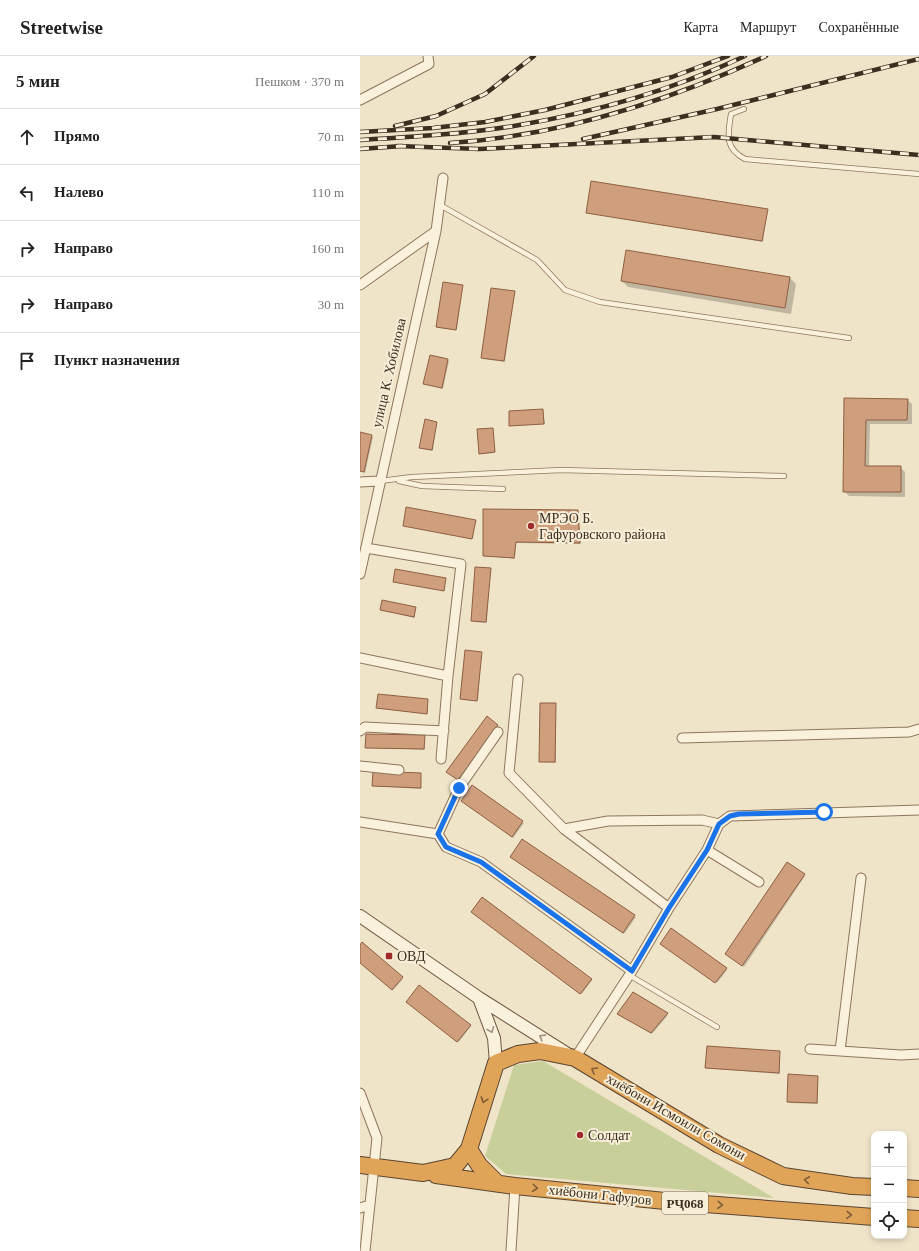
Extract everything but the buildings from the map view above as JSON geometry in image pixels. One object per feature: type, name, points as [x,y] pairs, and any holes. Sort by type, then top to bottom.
[{"type":"highway","name":"хиёбони Исмоили Сомони","points":[[496,1063],[518,1054],[540,1051],[575,1058],[719,1145],[783,1176],[852,1186],[871,1187]]},
{"type":"highway","name":"РҶ068","points":[[367,1166],[423,1173],[455,1166],[469,1149],[496,1063]]},
{"type":"highway","points":[[469,1149],[479,1165],[496,1182]]},
{"type":"highway","name":"хиёбони Гафуров","points":[[423,1173],[496,1182],[515,1186],[665,1201],[871,1217]]},
{"type":"highway","points":[[907,1188],[919,1189]]},
{"type":"highway","points":[[907,1218],[919,1219]]},
{"type":"street","points":[[360,100],[430,64],[428,56]]},
{"type":"street","name":"улица К. Хобилова","points":[[360,574],[379,481],[436,231],[443,178]]},
{"type":"street","points":[[360,285],[436,231]]},
{"type":"street","points":[[360,482],[379,481]]},
{"type":"street","points":[[366,548],[462,564],[448,676],[441,759]]},
{"type":"street","points":[[360,658],[448,676]]},
{"type":"street","points":[[518,679],[509,773],[564,829],[669,908]]},
{"type":"street","points":[[360,731],[365,727],[444,731]]},
{"type":"street","points":[[682,738],[909,732],[919,729]]},
{"type":"street","points":[[438,834],[459,788],[498,732]]},
{"type":"street","points":[[360,766],[399,770]]},
{"type":"street","points":[[360,916],[479,998],[575,1058],[707,850],[719,824],[730,816],[739,814],[919,810]]},
{"type":"street","points":[[564,829],[608,821],[702,820],[719,824]]},
{"type":"street","points":[[360,822],[438,834],[446,847],[481,862],[630,973]]},
{"type":"street","points":[[707,850],[759,882]]},
{"type":"street","points":[[840,1051],[861,878]]},
{"type":"street","points":[[479,998],[494,1038],[496,1063]]},
{"type":"street","points":[[810,1050],[901,1055],[919,1054]]},
{"type":"street","points":[[360,1093],[365,1102],[377,1138],[367,1166],[370,1205],[365,1251]]},
{"type":"street","points":[[511,1251],[515,1186]]},
{"type":"street","points":[[360,1208],[370,1205]]},
{"type":"lane","points":[[744,109],[731,114],[729,129],[730,147],[735,154],[744,159],[919,174]]},
{"type":"lane","points":[[440,205],[537,260],[564,290],[600,302],[849,338]]},
{"type":"lane","points":[[379,481],[412,477],[561,470],[784,476]]},
{"type":"lane","points":[[396,480],[422,486],[503,489]]},
{"type":"lane","points":[[630,973],[717,1027]]},
{"type":"green space","points":[[543,1061],[774,1198],[506,1174],[485,1156],[514,1065]]},
{"type":"railway","points":[[395,126],[436,116],[485,94],[534,56]]},
{"type":"railway","points":[[360,132],[433,128],[485,122],[545,110],[672,77],[728,56]]},
{"type":"railway","points":[[360,140],[476,131],[543,121],[602,107],[661,90],[745,56]]},
{"type":"railway","points":[[450,143],[532,133],[572,125],[612,114],[690,88],[766,56]]},
{"type":"railway","points":[[583,139],[717,109],[919,59]]},
{"type":"railway","points":[[397,146],[479,149],[714,137],[919,155]]},
{"type":"railway","points":[[360,149],[402,146]]},
{"type":"place","name":"МРЭО Б. Гафуровского района","points":[[531,526]]},
{"type":"place","name":"ОВД","points":[[389,956]]},
{"type":"place","name":"Солдат","points":[[580,1135]]},
{"type":"route","points":[[459,788],[438,834],[446,847],[481,862],[632,971],[669,908],[707,850],[719,824],[730,816],[739,814],[824,812]]}]
